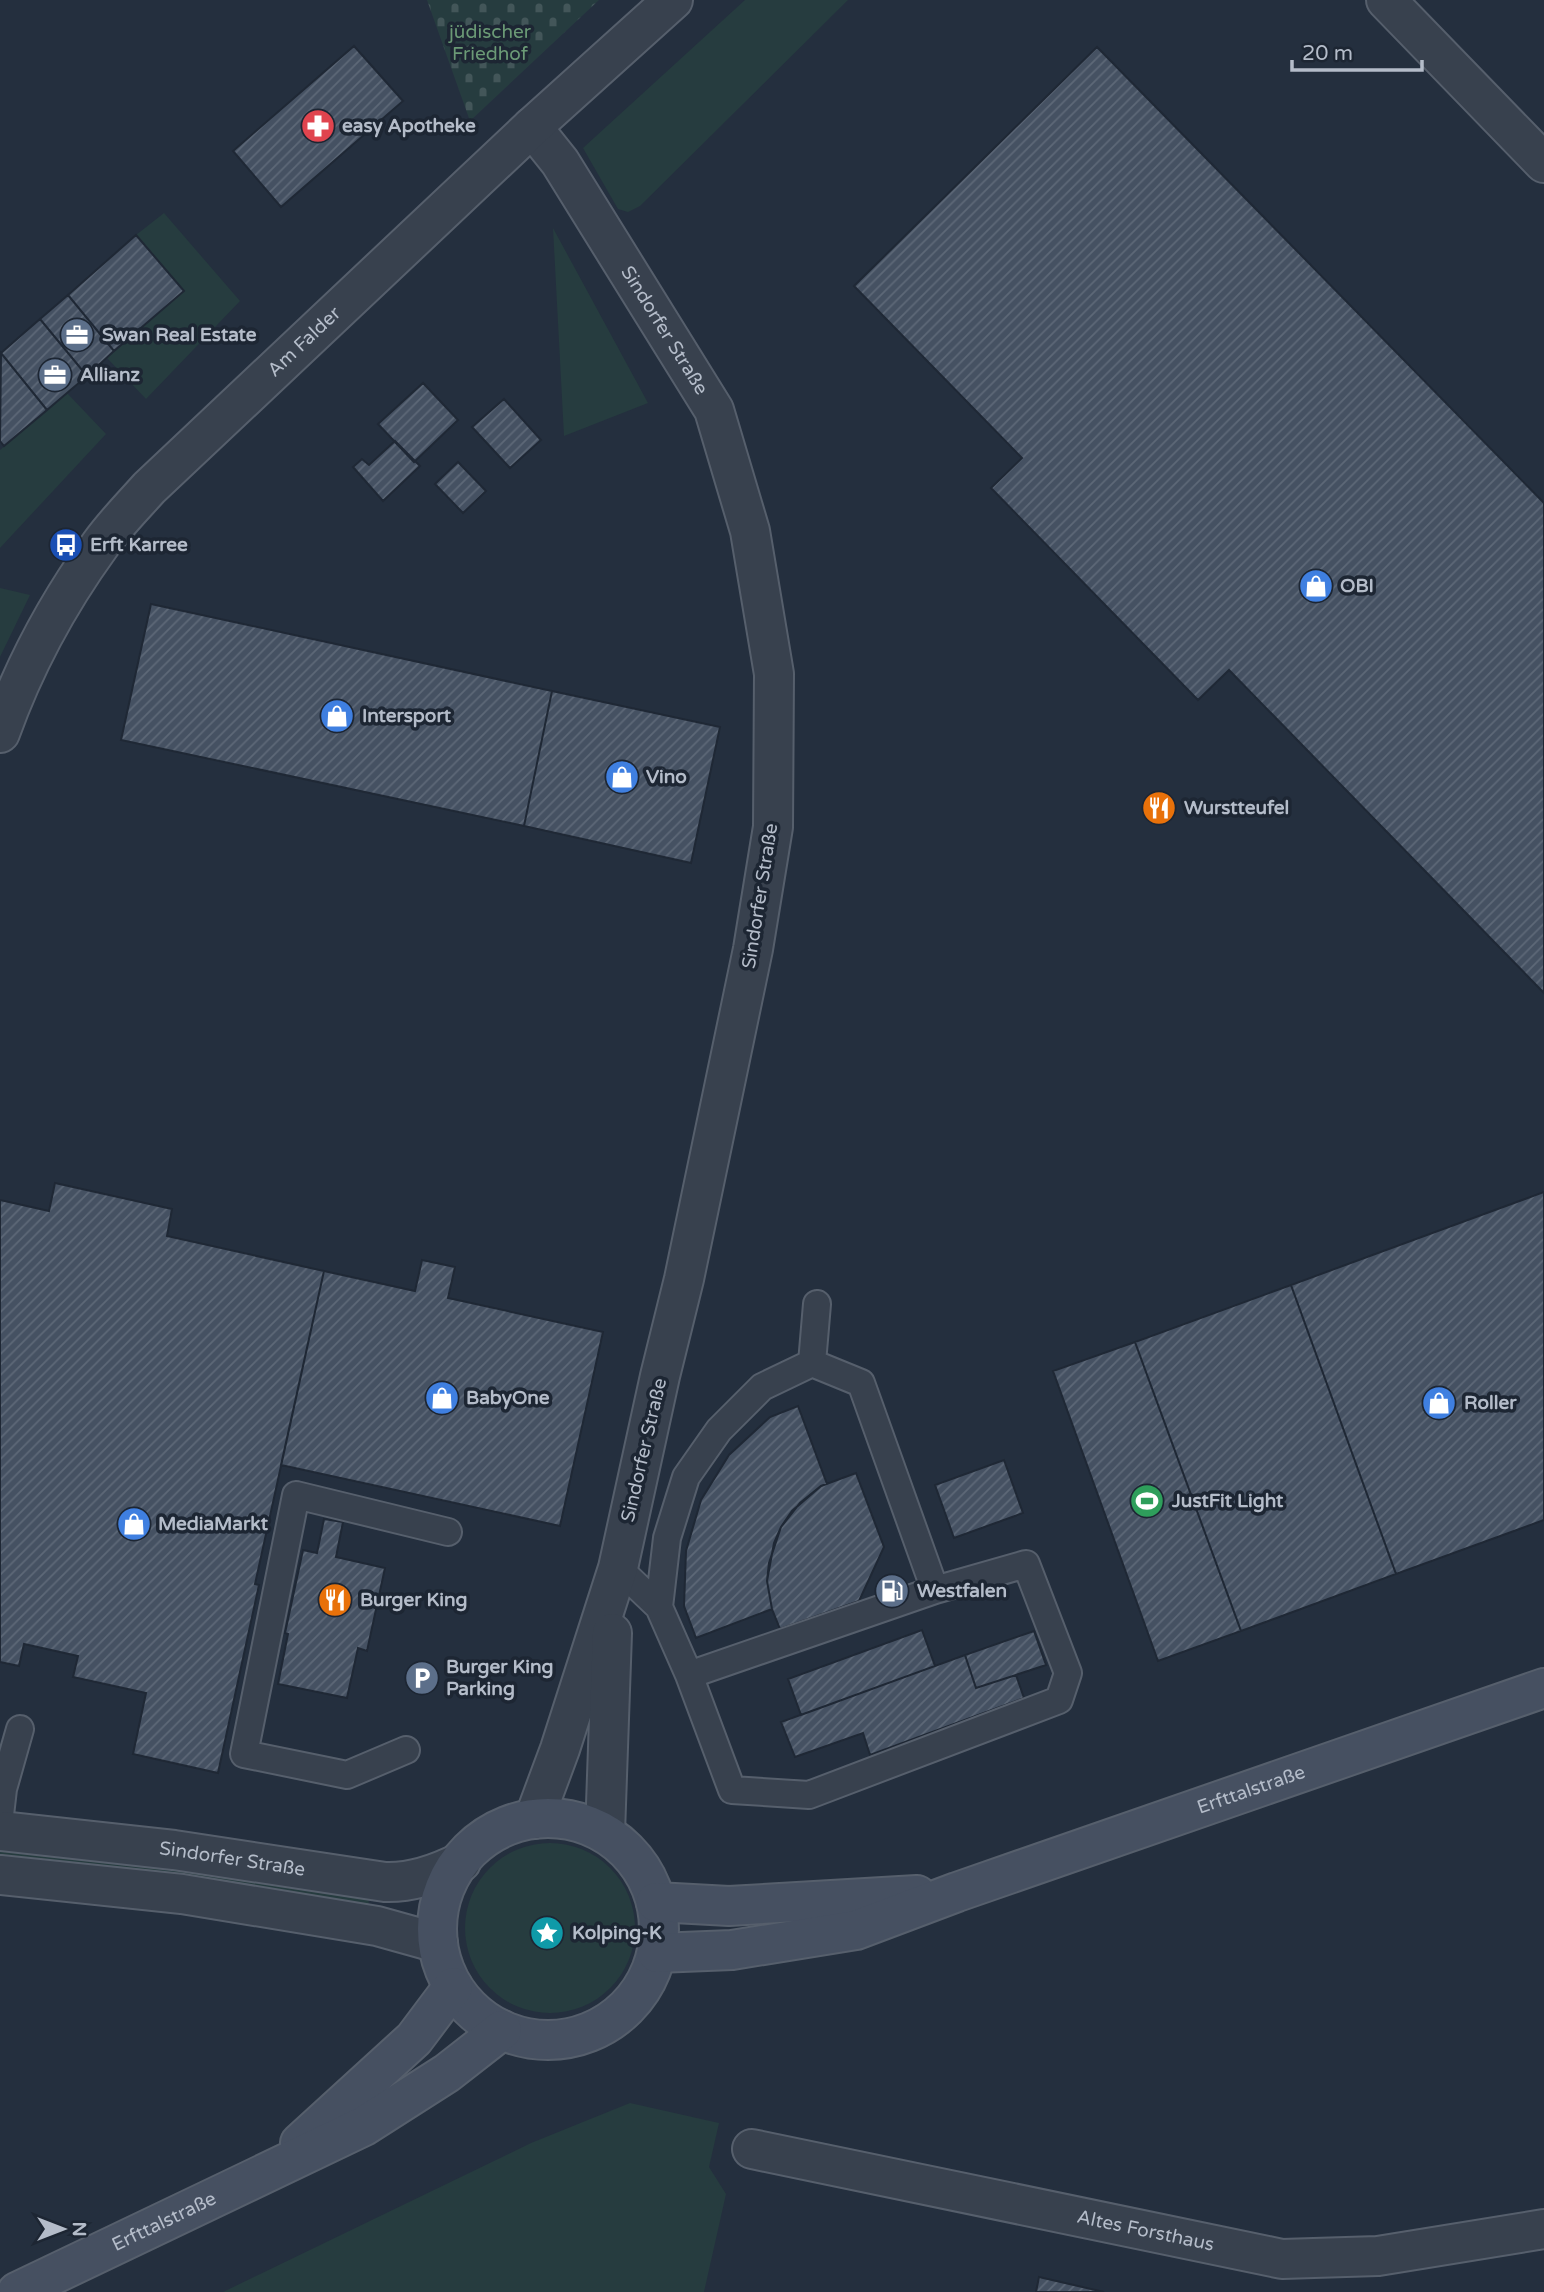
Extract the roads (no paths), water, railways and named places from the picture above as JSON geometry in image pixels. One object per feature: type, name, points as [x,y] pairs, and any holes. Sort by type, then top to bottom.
[{"type":"main road","name":"Erfttalstraße","points":[[657,1953],[732,1950],[856,1930],[957,1892],[1544,1688]]},
{"type":"main road","points":[[534,1819],[566,1819],[605,1833],[637,1862],[656,1902],[659,1922],[657,1953],[649,1976],[636,1997],[619,2015],[598,2028],[575,2037],[550,2040],[526,2038],[502,2030],[480,2017],[453,1987],[443,1965],[438,1943],[438,1915],[442,1897],[461,1861],[494,1833],[513,1824],[534,1819]]},
{"type":"main road","name":"Erfttalstraße","points":[[656,1902],[729,1906],[957,1892]]},
{"type":"main road","name":"Erfttalstraße","points":[[273,2168],[414,2039],[453,1987]]},
{"type":"main road","name":"Erfttalstraße","points":[[17,2292],[365,2126],[447,2073],[502,2030]]},
{"type":"street","name":"Am Falder","points":[[0,733],[11,702],[42,636],[112,530],[149,488],[532,127],[673,0]]},
{"type":"street","points":[[1386,0],[1544,163]]},
{"type":"street","name":"Sindorfer Straße","points":[[532,127],[560,162],[714,410],[750,531],[774,674],[773,827],[753,949],[684,1279],[615,1576],[560,1749],[534,1819]]},
{"type":"street","name":"Sindorfer Straße","points":[[605,1833],[615,1576]]},
{"type":"street","name":"Sindorfer Straße","points":[[0,1831],[174,1850],[384,1882],[430,1876],[461,1861]]},
{"type":"street","points":[[0,1875],[182,1894],[377,1926],[438,1943]]},
{"type":"street","name":"Altes Forsthaus","points":[[752,2149],[1282,2259],[1378,2256],[1544,2229]]},
{"type":"lane","points":[[812,1363],[817,1304]]},
{"type":"lane","points":[[689,1675],[934,1590],[1026,1564],[1068,1673],[1059,1700],[809,1795],[732,1790],[689,1675],[659,1606],[667,1538],[686,1477],[719,1430],[762,1387],[812,1363],[861,1383],[934,1590]]},
{"type":"lane","points":[[406,1750],[347,1775],[244,1754],[296,1495],[448,1532]]},
{"type":"lane","points":[[615,1576],[659,1606]]},
{"type":"lane","points":[[0,1815],[3,1789],[20,1729]]},
{"type":"place","name":"easy Apotheke","points":[[318,126]]},
{"type":"place","name":"Swan Real Estate","points":[[77,335]]},
{"type":"place","name":"Allianz","points":[[55,375]]},
{"type":"place","name":"Erft Karree","points":[[66,545]]},
{"type":"place","name":"OBI","points":[[1316,586]]},
{"type":"place","name":"Intersport","points":[[337,716]]},
{"type":"place","name":"Vino","points":[[622,777]]},
{"type":"place","name":"Wurstteufel","points":[[1159,808]]},
{"type":"place","name":"BabyOne","points":[[442,1398]]},
{"type":"place","name":"Roller","points":[[1439,1403]]},
{"type":"place","name":"JustFit Light","points":[[1147,1501]]},
{"type":"place","name":"MediaMarkt","points":[[134,1524]]},
{"type":"place","name":"Westfalen","points":[[892,1591]]},
{"type":"place","name":"Burger King","points":[[335,1600]]},
{"type":"place","name":"Burger King Parking","points":[[422,1678]]},
{"type":"place","name":"Kolping-K","points":[[547,1933]]},
{"type":"park label","name":"jüdischer Friedhof","points":[[490,43]]}]
